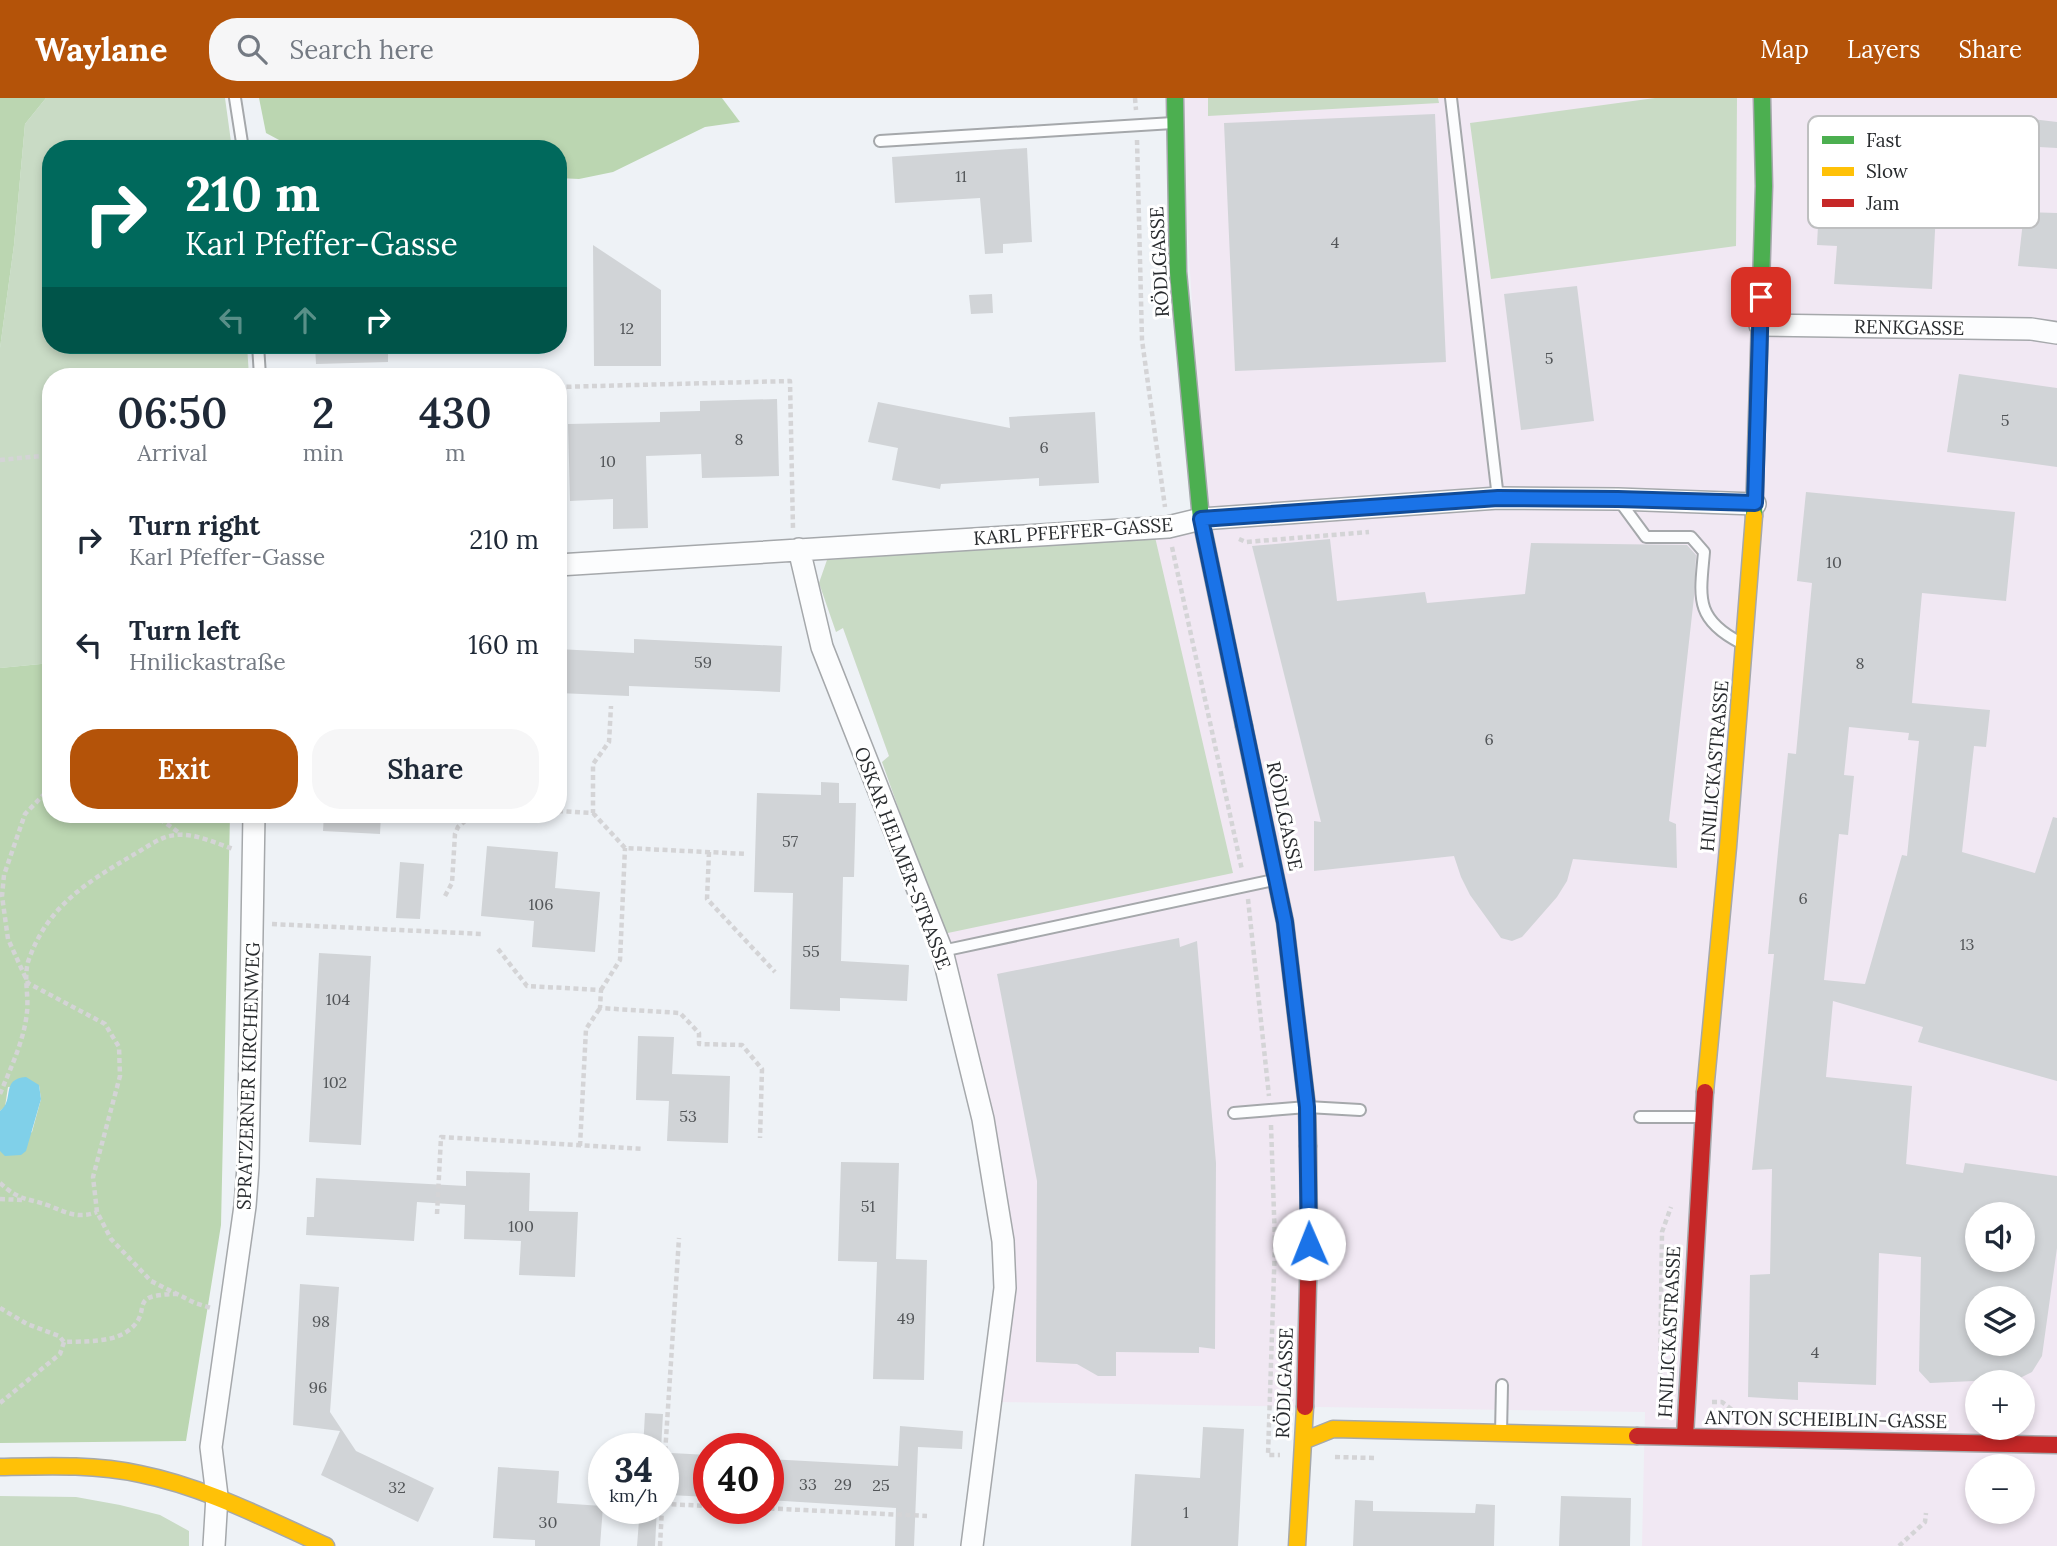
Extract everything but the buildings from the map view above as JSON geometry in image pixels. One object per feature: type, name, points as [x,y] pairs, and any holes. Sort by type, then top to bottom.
[{"type":"street","name":"RÖDLGASSE","points":[[1175,98],[1178,272],[1201,519],[1285,922],[1307,1107],[1309,1244],[1303,1449],[1297,1546]]},
{"type":"street","name":"HNILICKASTRASSE","points":[[1685,1436],[1703,1117],[1755,503],[1764,186],[1762,98]]},
{"type":"street","name":"RENKGASSE","points":[[1760,324],[2031,329],[2057,333]]},
{"type":"street","name":"KARL PFEFFER-GASSE","points":[[567,565],[1168,527],[1201,519],[1498,498],[1755,503]]},
{"type":"street","name":"OSKAR HELMER-STRASSE","points":[[799,549],[822,647],[942,951],[984,1119],[1004,1250],[1003,1312],[972,1546]]},
{"type":"street","name":"SPRATZERNER KIRCHENWEG","points":[[214,1546],[217,1496],[211,1447],[246,1206],[254,823]]},
{"type":"street","name":"ANTON SCHEIBLIN-GASSE","points":[[1303,1449],[1333,1429],[2057,1445]]},
{"type":"street","points":[[0,1467],[53,1465],[115,1469],[217,1496],[326,1546]]},
{"type":"lane","points":[[235,98],[242,140]]},
{"type":"lane","points":[[1451,98],[1498,498]]},
{"type":"lane","points":[[880,141],[1176,122]]},
{"type":"lane","points":[[1618,499],[1646,537],[1691,537],[1704,552],[1700,599],[1710,620],[1726,635],[1745,645]]},
{"type":"lane","points":[[942,951],[1277,880]]},
{"type":"lane","points":[[1234,1113],[1307,1107],[1360,1110]]},
{"type":"lane","points":[[1640,1118],[1703,1117]]},
{"type":"lane","points":[[1501,1433],[1502,1385]]},
{"type":"path","points":[[1135,98],[1142,340],[1168,527],[1252,927],[1271,1110],[1275,1243],[1269,1455],[1303,1449],[1345,1457]]},
{"type":"path","points":[[567,387],[790,381],[794,537],[799,549]]},
{"type":"path","points":[[0,460],[42,456]]},
{"type":"path","points":[[1235,537],[1246,542],[1375,531]]},
{"type":"path","points":[[611,706],[609,742],[593,764],[593,813],[625,848],[747,853]]},
{"type":"path","points":[[42,796],[25,814],[4,874],[3,907],[8,939],[28,983],[105,1024],[119,1046],[120,1076],[93,1177],[97,1212],[110,1239],[151,1281],[195,1303],[229,1313]]},
{"type":"path","points":[[567,812],[593,813]]},
{"type":"path","points":[[165,823],[181,835]]},
{"type":"path","points":[[445,896],[452,883],[455,834],[463,823]]},
{"type":"path","points":[[0,1094],[25,1030],[28,961],[41,932],[79,888],[172,835],[181,835],[254,856]]},
{"type":"path","points":[[580,1146],[586,1029],[600,1008],[601,990],[620,960],[625,848]]},
{"type":"path","points":[[709,852],[706,900],[775,972]]},
{"type":"path","points":[[254,923],[483,934]]},
{"type":"path","points":[[498,949],[527,986],[601,990]]},
{"type":"path","points":[[600,1008],[680,1013],[699,1033],[699,1044],[742,1045],[762,1069],[760,1138]]},
{"type":"path","points":[[437,1214],[441,1137],[644,1149]]},
{"type":"path","points":[[0,1183],[26,1201]]},
{"type":"path","points":[[0,1199],[47,1205],[75,1216],[97,1212]]},
{"type":"path","points":[[1662,1232],[1660,1381],[1687,1400]]},
{"type":"path","points":[[666,1433],[679,1238]]},
{"type":"path","points":[[64,1342],[92,1341],[125,1333],[138,1319],[147,1298],[155,1294],[180,1294]]},
{"type":"path","points":[[0,1308],[27,1324],[59,1336],[64,1342]]},
{"type":"path","points":[[0,1403],[60,1354],[64,1342]]},
{"type":"path","points":[[784,1509],[927,1516]]},
{"type":"path","points":[[1899,1546],[1925,1522],[1926,1513]]},
{"type":"path","points":[[660,1546],[662,1524]]},
{"type":"shaded area","points":[[1179,98],[2057,98],[2057,1546],[1642,1546],[1645,1412],[997,1402],[1008,1314],[943,935],[882,762],[889,756],[843,628],[836,632],[819,583],[827,560],[1155,537],[1206,524]]},
{"type":"green space","points":[[0,98],[46,98],[25,124],[14,245],[0,348]]},
{"type":"green space","points":[[46,98],[225,98],[231,140],[42,140],[42,354],[248,354],[248,368],[42,368],[42,664],[0,668],[0,348],[14,245],[25,124]]},
{"type":"green space","points":[[259,98],[722,98],[740,122],[705,127],[613,172],[579,179],[567,178],[567,140],[279,140],[266,133]]},
{"type":"green space","points":[[1208,98],[1438,98],[1439,103],[1208,116]]},
{"type":"green space","points":[[1655,98],[1737,98],[1736,246],[1491,279],[1470,123]]},
{"type":"green space","points":[[1155,537],[1233,873],[943,934],[882,762],[889,756],[843,628],[836,632],[819,583],[827,560]]},
{"type":"green space","points":[[42,664],[42,823],[230,823],[221,1225],[186,1441],[0,1443],[0,1151],[32,1132],[41,1099],[39,1085],[8,1087],[5,1107],[0,1111],[0,668]]},
{"type":"green space","points":[[0,1496],[76,1497],[160,1515],[189,1531],[189,1546],[0,1546]]},
{"type":"water","points":[[26,1077],[39,1085],[41,1099],[26,1151],[21,1155],[5,1156],[0,1151],[0,1111],[7,1101],[13,1082]]},
{"type":"traffic: fast","points":[[1175,98],[1178,272],[1201,519],[1244,726]]},
{"type":"traffic: fast","points":[[1754,516],[1764,186],[1762,98]]},
{"type":"traffic: slow","points":[[1705,1092],[1728,847],[1754,516]]},
{"type":"traffic: slow","points":[[1244,726],[1285,922],[1307,1107],[1308,1146]]},
{"type":"traffic: slow","points":[[1297,1546],[1305,1407]]},
{"type":"traffic: slow","points":[[1303,1441],[1333,1429],[1637,1436]]},
{"type":"traffic: slow","points":[[0,1467],[88,1467],[164,1480],[235,1505],[326,1546]]},
{"type":"traffic: jam","points":[[1685,1436],[1705,1092]]},
{"type":"traffic: jam","points":[[1305,1407],[1309,1244],[1308,1146]]},
{"type":"traffic: jam","points":[[1637,1436],[2057,1445]]},
{"type":"route","points":[[1309,1244],[1307,1107],[1285,922],[1201,519],[1498,498],[1755,503],[1761,297]]}]
